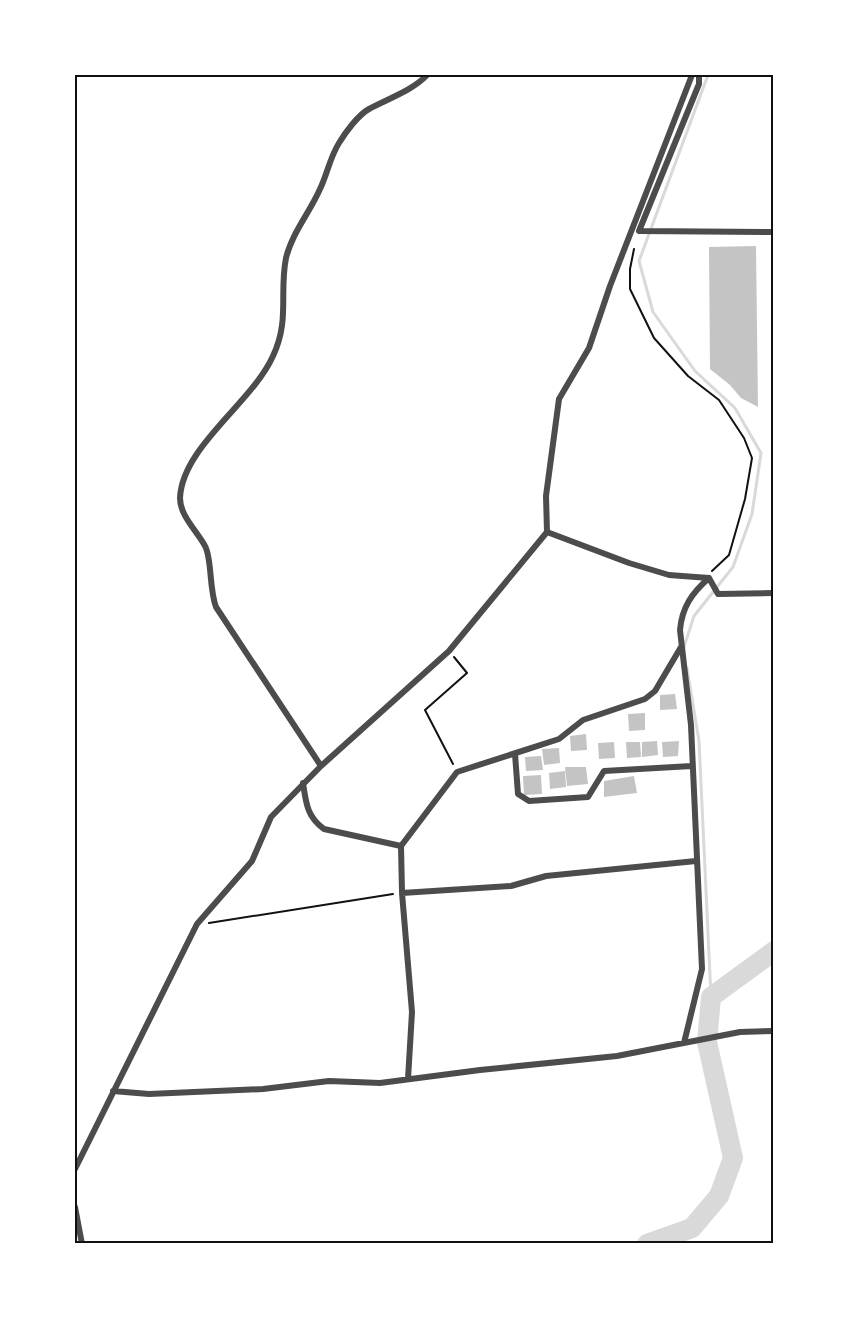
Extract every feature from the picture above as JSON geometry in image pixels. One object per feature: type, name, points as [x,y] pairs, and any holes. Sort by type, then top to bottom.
[{"type":"street","points":[[321,766],[216,608],[210,592],[206,548],[187,519],[180,500],[183,478],[193,457],[256,385],[273,358],[281,335],[285,313],[286,259],[292,240],[321,189],[338,144],[368,109],[385,102],[427,75]]},
{"type":"street","points":[[75,1169],[197,924],[252,861],[271,817],[321,766],[449,651],[547,532],[546,496],[559,399],[589,348],[610,286],[692,75]]},
{"type":"street","points":[[699,75],[699,84],[639,231],[774,232]]},
{"type":"street","points":[[547,532],[629,563],[669,574],[707,577]]},
{"type":"street","points":[[707,577],[718,594],[774,593]]},
{"type":"street","points":[[687,1042],[702,969],[691,725],[682,646],[682,615],[692,593],[707,577]]},
{"type":"street","points":[[408,1079],[412,1012],[402,893],[401,846],[457,772],[560,738],[583,720],[645,699],[655,691],[682,646]]},
{"type":"street","points":[[515,754],[518,794],[529,801],[588,797],[604,771],[692,766]]},
{"type":"street","points":[[303,783],[307,809],[315,822],[324,829],[401,846]]},
{"type":"street","points":[[402,893],[511,886],[546,876],[696,861]]},
{"type":"street","points":[[113,1092],[149,1094],[263,1089],[329,1081],[380,1083],[617,1056],[740,1032],[774,1031]]},
{"type":"street","points":[[75,1207],[82,1242]]},
{"type":"path","points":[[639,231],[630,269],[630,288],[654,338],[688,376],[719,400],[744,438],[752,458],[745,499],[729,555],[707,577]]},
{"type":"path","points":[[449,651],[467,673],[425,710],[457,772]]},
{"type":"path","points":[[197,924],[402,893]]},
{"type":"building","points":[[756,246],[758,407],[741,398],[730,385],[710,369],[709,247]]},
{"type":"building","points":[[675,694],[677,709],[660,710],[660,695]]},
{"type":"building","points":[[645,713],[645,730],[629,731],[628,714]]},
{"type":"building","points":[[586,734],[587,750],[571,751],[570,736]]},
{"type":"building","points":[[657,741],[658,755],[642,757],[642,742]]},
{"type":"building","points":[[679,741],[678,756],[663,757],[662,742]]},
{"type":"building","points":[[614,742],[615,758],[599,759],[598,743]]},
{"type":"building","points":[[626,742],[640,742],[641,757],[627,758]]},
{"type":"building","points":[[559,748],[560,763],[544,765],[542,749]]},
{"type":"building","points":[[541,756],[543,770],[526,771],[525,757]]},
{"type":"building","points":[[565,767],[586,767],[588,784],[567,786]]},
{"type":"building","points":[[565,771],[566,787],[550,789],[549,773]]},
{"type":"building","points":[[541,775],[542,794],[524,795],[523,776]]},
{"type":"building","points":[[634,776],[637,793],[604,797],[604,781]]},
{"type":"waterway","points":[[684,647],[694,616],[733,567],[752,514],[761,453],[735,408],[695,371],[653,312],[639,261],[708,75]]},
{"type":"waterway","points":[[687,668],[699,741],[711,997]]},
{"type":"waterway","points":[[647,1244],[692,1228],[719,1196],[733,1158],[707,1042],[711,997],[774,951]]}]
